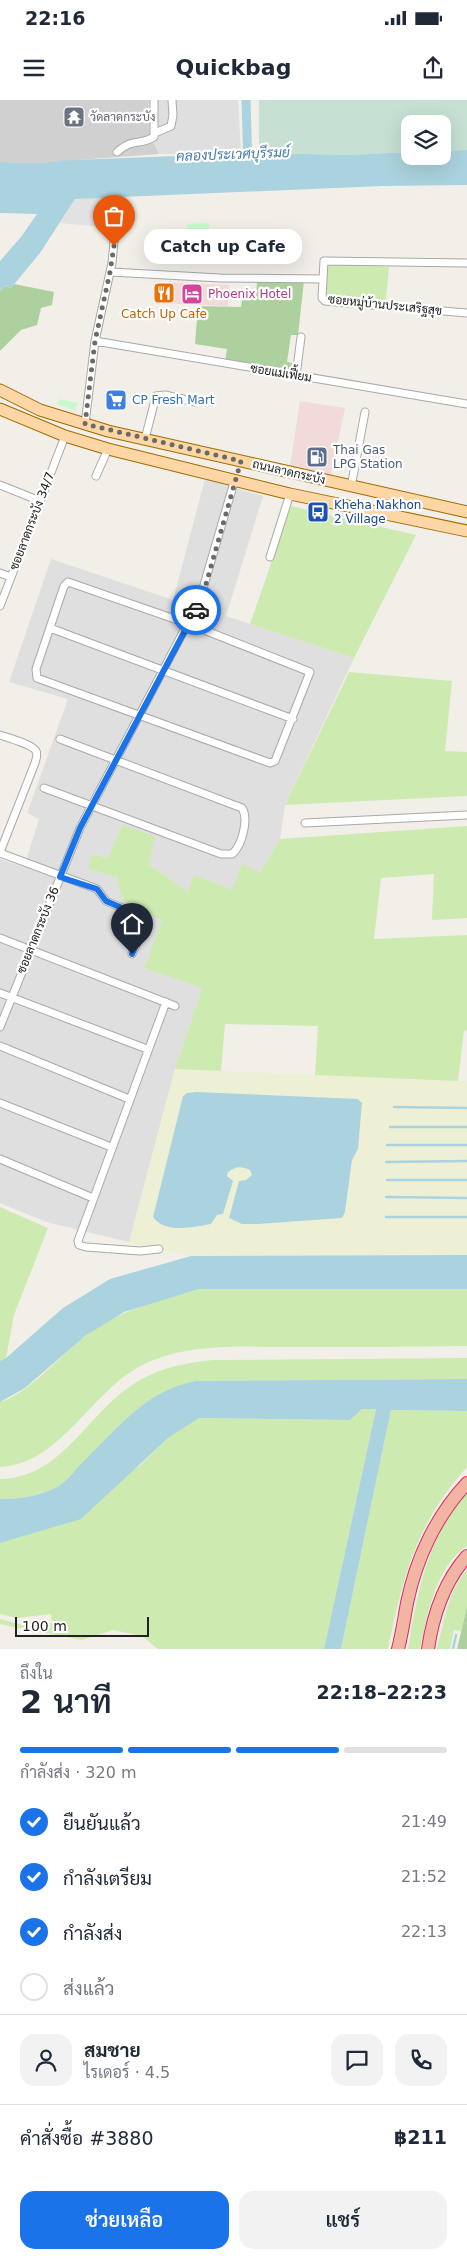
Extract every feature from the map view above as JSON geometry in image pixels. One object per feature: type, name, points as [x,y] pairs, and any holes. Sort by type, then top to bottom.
[{"type":"highway","points":[[400,1645],[415,1572],[430,1535],[448,1505],[464,1487]]},
{"type":"highway","points":[[428,1649],[431,1633],[446,1588],[455,1570],[467,1556]]},
{"type":"main road","name":"ถนนลาดกระบัง","points":[[0,390],[40,410],[85,424],[351,487],[467,512]]},
{"type":"main road","name":"ถนนลาดกระบัง","points":[[0,410],[65,436],[108,449],[290,494],[467,531]]},
{"type":"main road","points":[[235,479],[241,461]]},
{"type":"street","points":[[118,152],[130,142],[147,141],[153,138],[155,133],[154,100]]},
{"type":"street","points":[[155,133],[171,126],[173,115],[172,100]]},
{"type":"street","points":[[85,424],[95,341],[110,272],[118,199]]},
{"type":"street","name":"ซอยหมู่บ้านประเสริฐสุข","points":[[467,263],[327,260],[324,262],[322,279],[322,298],[325,300],[467,313]]},
{"type":"street","name":"ซอยหมู่บ้านประเสริฐสุข","points":[[110,272],[212,277],[322,279]]},
{"type":"street","points":[[296,376],[301,337]]},
{"type":"street","name":"ซอยแม่เฟี้ยม","points":[[95,341],[467,404]]},
{"type":"street","points":[[145,439],[156,396],[165,395],[195,402]]},
{"type":"street","points":[[351,487],[365,412]]},
{"type":"street","name":"ซอยลาดกระบัง 34/7","points":[[0,606],[65,436]]},
{"type":"street","points":[[96,476],[108,449]]},
{"type":"street","name":"ซอยลาดกระบัง 36","points":[[0,1027],[74,841],[189,624],[204,591],[235,479]]},
{"type":"street","points":[[0,485],[40,501]]},
{"type":"street","points":[[270,557],[290,494]]},
{"type":"street","points":[[0,573],[11,577]]},
{"type":"street","points":[[68,582],[189,624],[310,672],[275,761],[270,763],[37,678],[36,670],[64,586],[68,582]]},
{"type":"street","points":[[50,628],[293,718]]},
{"type":"street","points":[[0,735],[30,746],[37,754],[0,853],[60,877],[97,889],[106,901],[138,915],[142,922],[141,932],[132,954]]},
{"type":"street","points":[[44,788],[221,854],[232,854],[241,840],[246,816],[242,808],[60,739]]},
{"type":"street","points":[[305,823],[467,814]]},
{"type":"street","points":[[0,938],[175,1006]]},
{"type":"street","points":[[0,993],[147,1049]]},
{"type":"street","points":[[158,1249],[140,1251],[80,1245],[78,1241],[79,1233],[166,1002]]},
{"type":"street","points":[[0,1046],[129,1098]]},
{"type":"street","points":[[0,1103],[111,1147]]},
{"type":"street","points":[[0,1159],[93,1198]]},
{"type":"shaded area","name":"วัดลาดกระบัง","points":[[0,100],[148,100],[149,134],[159,154],[37,163],[0,162]]},
{"type":"shaded area","points":[[148,100],[238,100],[241,154],[159,154],[149,134]]},
{"type":"shaded area","points":[[116,196],[113,228],[60,223],[75,199]]},
{"type":"shaded area","name":"Phoenix Hotel","points":[[156,282],[229,285],[228,306],[155,303]]},
{"type":"shaded area","points":[[300,401],[345,408],[331,475],[290,466]]},
{"type":"shaded area","points":[[205,479],[263,496],[226,616],[354,658],[285,805],[280,839],[260,872],[232,890],[188,892],[149,864],[122,825],[108,858],[93,854],[88,869],[117,877],[122,900],[163,920],[144,968],[202,988],[175,1069],[129,1242],[46,1222],[0,1203],[0,859],[24,867],[39,819],[27,813],[68,699],[9,682],[51,559],[173,600]]},
{"type":"green space","points":[[259,100],[467,100],[467,150],[451,151],[451,115],[401,115],[401,152],[349,155],[259,153]]},
{"type":"green space","points":[[209,223],[209,243],[187,242],[187,224]]},
{"type":"green space","points":[[326,263],[389,267],[386,300],[327,298]]},
{"type":"green space","points":[[257,280],[304,281],[298,335],[291,335],[287,362],[294,363],[293,372],[225,361],[227,349],[195,344],[198,306],[241,307],[242,299],[256,299]]},
{"type":"green space","points":[[14,284],[54,292],[52,305],[41,308],[37,325],[21,330],[0,351],[0,291],[5,286],[11,288]]},
{"type":"green space","points":[[59,399],[78,403],[75,411],[57,404]]},
{"type":"green space","points":[[291,506],[416,535],[354,658],[250,624]]},
{"type":"green space","points":[[349,672],[452,681],[445,751],[467,752],[467,796],[285,805]]},
{"type":"green space","points":[[122,825],[155,836],[149,864],[188,892],[194,875],[232,890],[242,864],[260,872],[280,839],[467,826],[467,918],[432,920],[434,874],[381,878],[374,939],[467,935],[467,1030],[464,1031],[458,1081],[315,1075],[318,1026],[225,1024],[221,1071],[175,1069],[202,988],[144,968],[162,920],[122,900],[117,877],[88,869],[92,854],[108,858]]},
{"type":"green space","points":[[175,1069],[467,1081],[467,1255],[191,1256],[129,1243]],"holes":[[[187,1093],[358,1099],[362,1103],[358,1149],[352,1160],[345,1211],[278,1222],[242,1224],[229,1218],[239,1181],[245,1180],[252,1175],[250,1170],[243,1167],[235,1167],[228,1172],[223,1214],[217,1215]]]},
{"type":"green space","points":[[0,1207],[48,1228],[14,1315],[6,1358],[0,1361]]},
{"type":"green space","points":[[199,1289],[467,1289],[467,1346],[221,1347],[168,1355],[130,1372],[112,1387],[61,1438],[42,1452],[22,1463],[0,1467],[0,1402],[10,1398],[32,1383],[84,1337],[111,1320],[139,1307]]},
{"type":"green space","points":[[467,1358],[467,1379],[195,1381],[177,1386],[161,1393],[134,1412],[59,1486],[30,1496],[0,1499],[0,1479],[21,1476],[39,1469],[70,1445],[112,1401],[128,1388],[148,1376],[169,1368],[214,1360]]},
{"type":"green space","points":[[362,1409],[376,1409],[324,1649],[158,1649],[142,1636],[113,1630],[82,1640],[41,1632],[40,1626],[52,1623],[51,1614],[17,1618],[0,1614],[0,1543],[139,1466],[168,1438],[198,1418],[350,1420]]},
{"type":"green space","points":[[391,1410],[467,1411],[467,1467],[449,1489],[423,1531],[406,1574],[388,1649],[341,1649]]},
{"type":"green space","points":[[467,1492],[467,1546],[447,1566],[434,1592],[420,1649],[408,1649],[420,1586],[426,1566],[443,1527]]},
{"type":"green space","points":[[467,1569],[467,1608],[461,1631],[454,1630],[450,1649],[437,1649],[451,1597]]},
{"type":"green space","points":[[467,1607],[467,1649],[457,1649]]},
{"type":"green space","points":[[0,1619],[31,1627],[32,1631],[0,1624]]},
{"type":"water","name":"คลองประเวศบุรีรมย์","points":[[467,150],[467,185],[382,186],[75,199],[40,253],[11,288],[5,286],[0,291],[0,261],[21,237],[37,214],[0,213],[0,162],[37,163],[259,153],[349,155],[401,152],[401,165],[451,165],[451,151]]},
{"type":"water","points":[[187,1093],[358,1099],[362,1103],[358,1149],[352,1160],[345,1212],[342,1218],[242,1224],[229,1218],[239,1181],[246,1180],[252,1175],[250,1170],[239,1167],[228,1172],[227,1176],[233,1181],[223,1214],[217,1215],[211,1224],[180,1228],[165,1226],[158,1222],[153,1217],[183,1096]]},
{"type":"water","points":[[467,1255],[467,1289],[199,1289],[124,1312],[85,1336],[25,1388],[0,1402],[0,1361],[6,1358],[63,1308],[110,1279],[191,1256]]},
{"type":"water","points":[[467,1379],[467,1411],[391,1410],[341,1649],[324,1649],[376,1409],[362,1409],[350,1420],[199,1418],[168,1438],[81,1519],[0,1543],[0,1499],[30,1496],[59,1486],[133,1412],[161,1393],[177,1386],[195,1381]]},
{"type":"waterway","name":"คลองประเวศบุรีรมย์","points":[[246,100],[248,165]]},
{"type":"waterway","points":[[394,1107],[467,1108]]},
{"type":"waterway","points":[[390,1127],[467,1127]]},
{"type":"waterway","points":[[387,1145],[467,1145]]},
{"type":"waterway","points":[[386,1162],[467,1161]]},
{"type":"waterway","points":[[387,1180],[467,1180]]},
{"type":"waterway","points":[[386,1197],[467,1198]]},
{"type":"waterway","points":[[386,1217],[467,1217]]},
{"type":"waterway","points":[[453,1649],[456,1635]]},
{"type":"way so far","points":[[114,246],[95,341],[85,424],[108,431],[241,461],[204,591],[196,610]]},
{"type":"place","name":"วัดลาดกระบัง","points":[[74,117]]},
{"type":"place","name":"Catch up Cafe","points":[[114,246]]},
{"type":"place","name":"Catch Up Cafe","points":[[164,293]]},
{"type":"place","name":"Phoenix Hotel","points":[[192,294]]},
{"type":"place","name":"CP Fresh Mart","points":[[116,400]]},
{"type":"place","name":"Thai Gas LPG Station","points":[[317,457]]},
{"type":"place","name":"Kheha Nakhon 2 Village","points":[[318,512]]},
{"type":"route","points":[[132,954],[141,932],[141,918],[106,901],[97,889],[60,877],[80,828],[196,610]]}]
